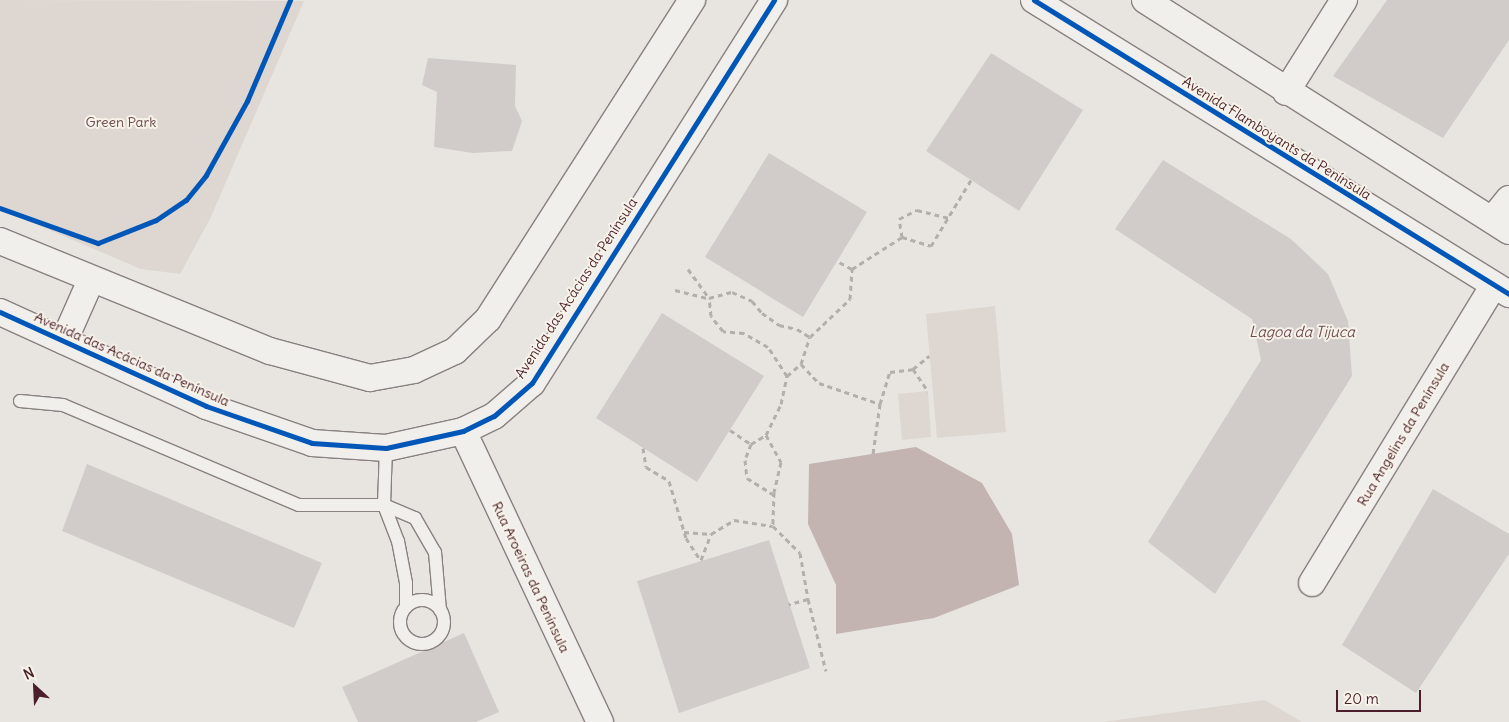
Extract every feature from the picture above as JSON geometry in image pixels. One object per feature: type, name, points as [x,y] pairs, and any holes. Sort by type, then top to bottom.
[{"type":"street","points":[[0,241],[92,280],[270,350],[370,378],[414,370],[455,350],[488,319],[692,0]]},
{"type":"street","name":"Avenida das Acácias da Península","points":[[0,312],[206,406],[312,443],[386,448],[463,431],[494,416],[532,383],[774,0]]},
{"type":"street","name":"Avenida Flamboyants da Península","points":[[1034,0],[1501,289]]},
{"type":"street","points":[[1145,0],[1286,92],[1500,225],[1509,199]]},
{"type":"street","points":[[1286,92],[1344,0]]},
{"type":"street","points":[[64,341],[92,280]]},
{"type":"street","name":"Rua Angelins da Península","points":[[1312,583],[1501,289]]},
{"type":"street","name":"Rua Aroeiras da Península","points":[[463,431],[600,722]]},
{"type":"lane","points":[[20,400],[63,405],[299,504],[384,505],[415,518],[435,552],[443,628],[438,637],[420,644],[411,641],[400,625],[406,607],[406,583],[398,541],[384,505],[386,448]]},
{"type":"lane","points":[[406,607],[424,600],[440,610]]},
{"type":"path","points":[[852,269],[902,237],[931,246],[970,180]]},
{"type":"path","points":[[902,237],[899,219],[917,210],[948,218]]},
{"type":"path","points":[[837,261],[852,269]]},
{"type":"path","points":[[688,269],[709,298],[711,316],[722,331],[744,333],[768,347],[786,376]]},
{"type":"path","points":[[774,495],[747,478],[745,460],[751,444],[766,435],[781,404],[786,376],[801,364],[810,337],[850,299],[852,269]]},
{"type":"path","points":[[675,290],[709,298],[732,292],[752,301],[762,314],[779,325],[797,328],[810,337]]},
{"type":"path","points":[[873,454],[880,404],[890,372],[913,368],[929,356]]},
{"type":"path","points":[[801,364],[819,383],[880,404]]},
{"type":"path","points":[[913,368],[928,391]]},
{"type":"path","points":[[730,430],[751,444]]},
{"type":"path","points":[[766,435],[781,462],[774,495],[773,526]]},
{"type":"path","points":[[643,448],[646,467],[669,481],[684,532],[701,561],[710,534]]},
{"type":"path","points":[[684,532],[710,534],[734,520],[773,526],[800,553],[808,599],[826,671]]},
{"type":"path","points":[[789,604],[808,599]]},
{"type":"green space","name":"Green Park","points":[[0,0],[304,1],[210,219],[180,274],[141,269],[0,209]]},
{"type":"green space","points":[[995,306],[1006,432],[937,438],[926,314]]},
{"type":"green space","points":[[928,391],[931,437],[902,440],[898,394]]},
{"type":"green space","points":[[1265,700],[1302,722],[1103,722]]},
{"type":"shaded area","points":[[916,447],[982,483],[1012,534],[1019,585],[934,618],[836,634],[836,585],[808,524],[809,464]]},
{"type":"building","points":[[1387,0],[1509,0],[1509,40],[1443,138],[1333,76]]},
{"type":"building","points":[[991,53],[1083,110],[1019,211],[926,151]]},
{"type":"building","points":[[428,58],[516,65],[515,106],[522,121],[512,151],[473,153],[434,147],[437,92],[422,85]]},
{"type":"building","points":[[769,153],[867,212],[803,317],[705,257]]},
{"type":"building","name":"Lagoa da Tijuca","points":[[1163,160],[1291,239],[1328,274],[1348,321],[1352,376],[1215,594],[1148,542],[1261,360],[1252,319],[1115,229]]},
{"type":"building","points":[[662,313],[764,376],[697,482],[596,418]]},
{"type":"building","points":[[87,464],[322,563],[294,628],[62,531]]},
{"type":"building","points":[[1433,489],[1509,534],[1509,554],[1416,693],[1342,645]]},
{"type":"building","points":[[769,540],[810,668],[679,713],[637,581]]},
{"type":"building","points":[[464,633],[499,712],[476,722],[358,722],[342,687]]},
{"type":"cycle path","points":[[0,208],[98,243],[156,220],[186,200],[206,175],[247,101],[290,0]]},
{"type":"cycle path","points":[[0,312],[206,406],[312,443],[386,448],[463,431],[494,416],[532,383],[774,0]]},
{"type":"cycle path","points":[[1034,0],[1509,294]]}]
